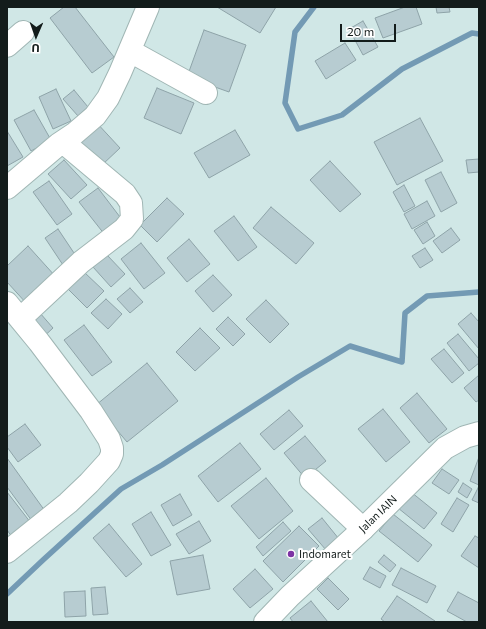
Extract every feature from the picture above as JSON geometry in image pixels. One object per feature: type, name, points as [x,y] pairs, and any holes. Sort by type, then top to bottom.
[{"type":"street","points":[[7,188],[95,116],[108,98],[130,51],[148,7]]},
{"type":"street","points":[[7,46],[23,32]]},
{"type":"street","points":[[130,51],[206,93]]},
{"type":"street","points":[[7,552],[63,507],[89,483],[108,461],[112,454],[109,439],[91,411],[39,342],[13,311],[124,229],[132,218],[131,203],[125,194],[63,142]]},
{"type":"street","name":"Jalan IAIN","points":[[265,622],[290,596],[363,529],[446,448],[465,437],[479,433]]},
{"type":"street","points":[[311,480],[363,529]]},
{"type":"building","points":[[64,7],[75,7],[114,57],[92,73],[50,18]]},
{"type":"building","points":[[217,7],[276,7],[260,33]]},
{"type":"building","points":[[405,7],[416,7],[422,24],[383,38],[375,18]]},
{"type":"building","points":[[436,7],[449,7],[450,12],[437,13]]},
{"type":"building","points":[[363,21],[378,47],[363,55],[349,29]]},
{"type":"building","points":[[204,30],[246,45],[229,92],[187,77]]},
{"type":"building","points":[[345,43],[356,60],[326,79],[315,61]]},
{"type":"building","points":[[157,88],[194,103],[181,134],[144,118]]},
{"type":"building","points":[[56,89],[71,121],[53,129],[39,97]]},
{"type":"building","points":[[74,90],[88,107],[78,116],[63,99]]},
{"type":"building","points":[[34,110],[51,140],[31,151],[14,120]]},
{"type":"building","points":[[420,118],[443,161],[397,185],[374,142]]},
{"type":"building","points":[[95,121],[120,148],[102,165],[77,138]]},
{"type":"building","points":[[235,130],[250,155],[209,178],[194,153]]},
{"type":"building","points":[[7,131],[23,157],[7,166]]},
{"type":"building","points":[[479,159],[479,172],[468,173],[466,160]]},
{"type":"building","points":[[64,160],[87,185],[71,199],[48,174]]},
{"type":"building","points":[[330,161],[361,194],[340,212],[310,180]]},
{"type":"building","points":[[441,172],[457,203],[441,212],[425,180]]},
{"type":"building","points":[[49,181],[72,214],[57,225],[33,192]]},
{"type":"building","points":[[404,185],[415,206],[404,212],[393,192]]},
{"type":"building","points":[[98,188],[123,221],[105,235],[79,202]]},
{"type":"building","points":[[167,198],[184,214],[157,242],[140,225]]},
{"type":"building","points":[[427,201],[435,216],[412,229],[404,214]]},
{"type":"building","points":[[271,207],[314,243],[296,264],[253,228]]},
{"type":"building","points":[[234,216],[257,247],[238,261],[214,231]]},
{"type":"building","points":[[427,222],[435,236],[423,244],[414,230]]},
{"type":"building","points":[[451,228],[460,240],[442,253],[433,241]]},
{"type":"building","points":[[58,229],[76,256],[63,265],[45,238]]},
{"type":"building","points":[[189,239],[210,264],[187,282],[167,258]]},
{"type":"building","points":[[141,243],[165,273],[144,289],[121,259]]},
{"type":"building","points":[[28,246],[56,277],[27,304],[7,282],[7,266]]},
{"type":"building","points":[[425,248],[433,260],[420,268],[412,256]]},
{"type":"building","points":[[107,255],[125,274],[111,287],[93,267]]},
{"type":"building","points":[[84,272],[104,291],[87,308],[68,289]]},
{"type":"building","points":[[213,275],[232,295],[213,312],[195,291]]},
{"type":"building","points":[[130,288],[143,302],[130,313],[117,299]]},
{"type":"building","points":[[106,299],[122,314],[108,329],[91,313]]},
{"type":"building","points":[[266,300],[289,324],[270,343],[246,319]]},
{"type":"building","points":[[40,313],[53,328],[39,341],[25,325]]},
{"type":"building","points":[[471,313],[479,322],[479,349],[458,324]]},
{"type":"building","points":[[228,317],[245,334],[233,346],[216,329]]},
{"type":"building","points":[[84,325],[112,362],[92,376],[64,340]]},
{"type":"building","points":[[200,328],[220,348],[195,371],[176,352]]},
{"type":"building","points":[[458,334],[479,359],[479,363],[469,371],[447,343]]},
{"type":"building","points":[[444,349],[464,373],[452,383],[431,359]]},
{"type":"building","points":[[147,363],[178,401],[127,442],[96,405]]},
{"type":"building","points":[[479,375],[479,400],[476,402],[464,388]]},
{"type":"building","points":[[417,393],[447,429],[429,443],[400,408]]},
{"type":"building","points":[[383,409],[410,442],[386,462],[358,429]]},
{"type":"building","points":[[289,410],[303,426],[274,450],[260,434]]},
{"type":"building","points":[[25,424],[41,445],[18,462],[7,447],[7,437]]},
{"type":"building","points":[[305,436],[326,461],[305,478],[284,453]]},
{"type":"building","points":[[240,443],[261,469],[218,502],[198,476]]},
{"type":"building","points":[[479,457],[479,485],[470,481]]},
{"type":"building","points":[[7,458],[45,511],[32,521],[7,487]]},
{"type":"building","points":[[442,469],[459,480],[449,494],[432,483]]},
{"type":"building","points":[[266,478],[293,511],[259,539],[231,506]]},
{"type":"building","points":[[463,483],[472,489],[467,498],[458,492]]},
{"type":"building","points":[[478,488],[479,489],[479,503],[472,500]]},
{"type":"building","points":[[7,492],[34,527],[15,541],[7,530]]},
{"type":"building","points":[[411,492],[437,513],[424,529],[398,508]]},
{"type":"building","points":[[180,494],[192,515],[173,526],[161,505]]},
{"type":"building","points":[[457,498],[469,505],[453,532],[441,524]]},
{"type":"building","points":[[151,512],[171,545],[151,556],[132,524]]},
{"type":"building","points":[[393,514],[432,545],[418,562],[379,531]]},
{"type":"building","points":[[322,518],[339,539],[326,550],[308,529]]},
{"type":"building","points":[[199,521],[211,541],[189,554],[176,534]]},
{"type":"building","points":[[283,522],[291,531],[263,556],[256,547]]},
{"type":"building","points":[[109,524],[142,564],[126,577],[93,538]]},
{"type":"building","name":"Indomaret","points":[[299,526],[319,546],[283,582],[263,561]]},
{"type":"building","points":[[475,536],[479,538],[479,568],[461,556]]},
{"type":"building","points":[[203,555],[210,589],[177,595],[170,561]]},
{"type":"building","points":[[384,555],[396,565],[390,572],[378,562]]},
{"type":"building","points":[[370,567],[386,576],[380,588],[363,579]]},
{"type":"building","points":[[401,568],[436,586],[427,603],[392,585]]},
{"type":"building","points":[[255,569],[273,589],[250,608],[233,589]]},
{"type":"building","points":[[328,578],[349,599],[338,610],[317,589]]},
{"type":"building","points":[[105,587],[108,614],[93,615],[91,588]]},
{"type":"building","points":[[85,591],[86,616],[65,617],[64,592]]},
{"type":"building","points":[[458,592],[479,603],[479,622],[467,622],[447,611]]},
{"type":"building","points":[[397,596],[435,621],[385,622],[381,619]]},
{"type":"building","points":[[311,601],[328,622],[293,622],[290,618]]},
{"type":"waterway","points":[[314,7],[295,32],[285,103],[298,129],[342,115],[402,69],[472,33],[479,34]]},
{"type":"waterway","points":[[7,594],[121,489],[162,465],[298,377],[350,346],[402,362],[405,313],[427,296],[479,292]]},
{"type":"place","name":"Indomaret","points":[[291,554]]}]
